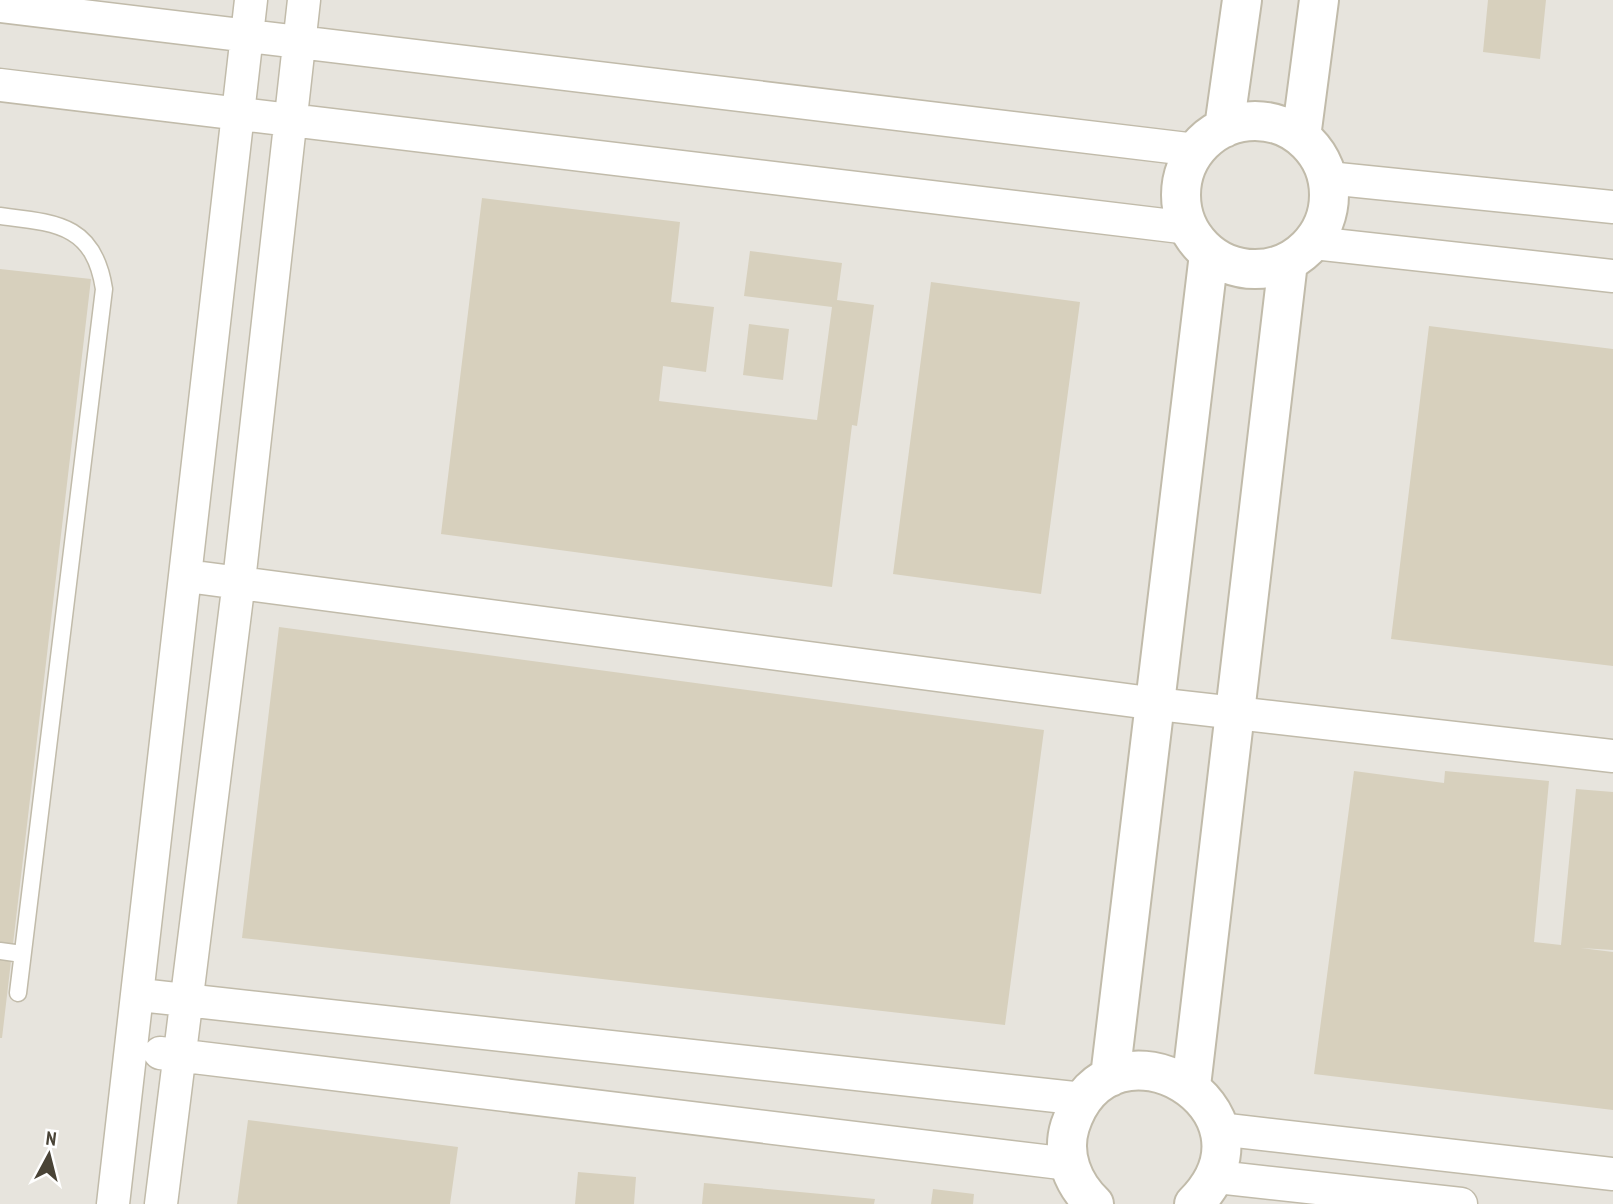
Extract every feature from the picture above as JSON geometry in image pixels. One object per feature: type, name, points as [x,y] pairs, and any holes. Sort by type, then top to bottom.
[{"type":"street","points":[[113,1204],[140,995],[251,0]]},
{"type":"street","points":[[161,1204],[239,581],[304,0]]},
{"type":"street","points":[[1210,139],[1242,0]]},
{"type":"street","points":[[1301,137],[1319,0]]},
{"type":"street","points":[[0,6],[246,36],[1210,139]]},
{"type":"street","points":[[0,85],[290,120],[1199,241]]},
{"type":"street","points":[[1191,1086],[1235,713],[1301,252],[1328,211],[1328,178],[1313,149],[1301,137],[1271,123],[1238,123],[1210,139],[1188,164],[1181,188],[1183,212],[1199,241],[1231,265],[1256,270],[1301,252],[1613,276]]},
{"type":"street","points":[[1328,178],[1613,207]]},
{"type":"street","points":[[1094,1204],[1075,1181],[1069,1164],[1069,1130],[1096,1088],[1157,704],[1199,241]]},
{"type":"street","points":[[187,576],[1157,704],[1613,756]]},
{"type":"street","points":[[140,995],[1096,1088],[1126,1072],[1160,1072],[1191,1086],[1208,1105],[1219,1129],[1221,1146],[1205,1191],[1461,1204]]},
{"type":"street","points":[[133,1050],[1069,1164]]},
{"type":"street","points":[[1219,1129],[1613,1174]]},
{"type":"lane","points":[[0,216],[58,223],[76,233],[93,250],[101,269],[104,289],[18,993]]},
{"type":"lane","points":[[0,951],[23,954]]},
{"type":"shaded area","points":[[0,0],[1613,0],[1613,1204],[0,1204]]},
{"type":"building","points":[[1488,0],[1546,0],[1540,59],[1483,52]]},
{"type":"building","points":[[482,198],[680,222],[671,302],[714,307],[706,372],[663,366],[659,401],[817,420],[832,307],[744,296],[750,251],[842,263],[837,300],[874,305],[857,426],[852,425],[832,587],[441,534]]},
{"type":"building","points":[[0,269],[91,279],[2,1038],[0,1038]]},
{"type":"building","points":[[931,282],[1080,302],[1041,594],[893,574]]},
{"type":"building","points":[[749,324],[789,329],[783,380],[743,375]]},
{"type":"building","points":[[1429,326],[1613,349],[1613,666],[1391,639]]},
{"type":"building","points":[[279,627],[1044,730],[1005,1025],[242,938]]},
{"type":"building","points":[[1354,771],[1444,783],[1445,771],[1549,781],[1534,942],[1561,945],[1576,789],[1613,792],[1613,950],[1581,948],[1613,952],[1613,1110],[1314,1074]]},
{"type":"building","points":[[248,1120],[458,1147],[450,1204],[237,1204]]},
{"type":"building","points":[[578,1172],[636,1177],[634,1204],[575,1204]]},
{"type":"building","points":[[704,1183],[875,1199],[874,1204],[702,1204]]},
{"type":"building","points":[[933,1189],[974,1194],[973,1204],[931,1204]]}]
